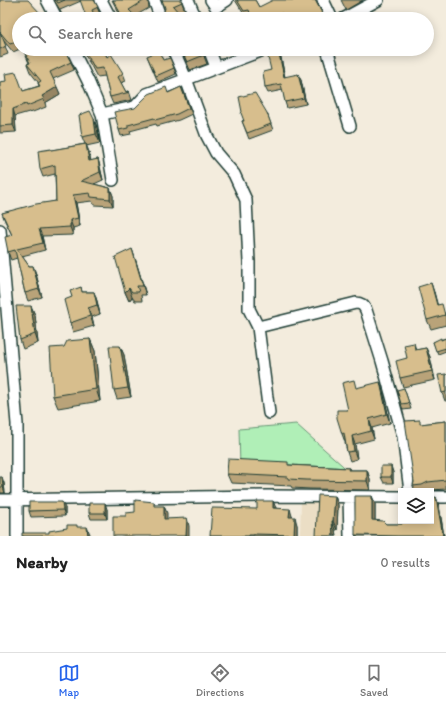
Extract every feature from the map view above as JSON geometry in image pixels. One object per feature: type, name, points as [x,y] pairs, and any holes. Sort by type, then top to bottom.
[{"type":"street","points":[[47,0],[53,12]]},
{"type":"street","points":[[101,0],[107,12]]},
{"type":"street","points":[[154,0],[158,12]]},
{"type":"street","points":[[188,0],[193,12]]},
{"type":"street","points":[[211,0],[216,7],[227,0]]},
{"type":"street","points":[[323,0],[329,12]]},
{"type":"street","points":[[355,12],[378,0]]},
{"type":"street","points":[[76,56],[88,80],[102,114],[113,180]]},
{"type":"street","points":[[176,56],[207,136],[216,153],[234,174],[246,200],[249,262],[249,309],[258,327],[269,413]]},
{"type":"street","points":[[212,56],[216,67]]},
{"type":"street","points":[[102,114],[135,107],[147,94],[247,56]]},
{"type":"street","points":[[329,56],[350,126]]},
{"type":"street","points":[[0,230],[17,424],[17,536]]},
{"type":"street","points":[[258,327],[356,303],[363,305],[366,310],[382,361],[403,436],[410,488]]},
{"type":"street","points":[[0,500],[268,496],[398,497]]},
{"type":"street","points":[[349,497],[350,536]]},
{"type":"street","points":[[434,497],[446,497]]},
{"type":"shaded area","points":[[301,501],[318,501],[317,536],[300,536]]},
{"type":"green space","points":[[296,424],[352,474],[240,467],[239,429]]},
{"type":"building","points":[[0,0],[28,0],[39,12],[12,12],[12,43],[10,44],[0,32]]},
{"type":"building","points":[[56,0],[65,0],[58,3]]},
{"type":"building","points":[[80,0],[94,0],[98,7],[92,10],[93,12],[84,12]]},
{"type":"building","points":[[113,0],[145,0],[129,10],[131,12],[120,12]]},
{"type":"building","points":[[162,0],[181,0],[182,2],[173,6],[178,12],[164,12],[165,8]]},
{"type":"building","points":[[237,0],[255,0],[259,7],[273,0],[315,0],[321,12],[250,12],[249,10],[244,11]]},
{"type":"building","points":[[0,32],[6,46],[0,49]]},
{"type":"building","points":[[26,56],[68,56],[71,62],[50,72],[57,87],[42,96],[44,99],[27,106],[26,104],[13,109],[13,125],[0,126],[0,82],[6,81],[5,74],[16,72],[23,91],[40,86],[38,83],[41,81],[27,64],[30,63]]},
{"type":"building","points":[[88,56],[112,56],[123,73],[118,77],[126,92],[130,92],[110,97],[103,68],[95,69]]},
{"type":"building","points":[[147,56],[161,56],[163,60],[170,58],[174,68],[156,76]]},
{"type":"building","points":[[184,56],[202,56],[187,62]]},
{"type":"building","points":[[268,56],[280,56],[284,77],[298,74],[304,98],[285,102],[281,84],[265,87],[263,72],[271,70]]},
{"type":"building","points":[[166,87],[168,93],[181,87],[189,108],[177,114],[128,125],[128,128],[119,130],[114,112],[135,108],[149,94]]},
{"type":"building","points":[[255,93],[267,113],[271,124],[247,133],[242,121],[244,121],[241,113],[239,97]]},
{"type":"building","points":[[90,111],[94,119],[96,134],[82,137],[79,115]]},
{"type":"building","points":[[86,144],[89,161],[98,159],[100,172],[81,181],[110,188],[110,199],[91,197],[90,193],[73,195],[78,218],[70,220],[70,227],[39,229],[43,243],[17,249],[29,266],[33,266],[39,289],[25,293],[15,250],[8,252],[5,237],[12,235],[2,213],[36,204],[56,201],[55,165],[40,169],[38,151]]},
{"type":"building","points":[[132,249],[143,286],[137,286],[139,292],[132,292],[129,288],[125,292],[115,257]]},
{"type":"building","points":[[431,283],[437,305],[442,304],[445,315],[427,320],[418,287]]},
{"type":"building","points":[[81,287],[82,292],[94,292],[97,305],[88,308],[90,316],[70,323],[64,300],[72,297],[70,291]]},
{"type":"building","points":[[16,306],[31,306],[35,334],[20,340]]},
{"type":"building","points":[[441,338],[441,340],[446,338],[446,348],[436,351],[433,342]]},
{"type":"building","points":[[90,339],[96,389],[53,396],[50,348],[64,347],[67,341]]},
{"type":"building","points":[[414,343],[415,350],[426,348],[432,371],[400,378],[396,361],[407,358],[404,345]]},
{"type":"building","points":[[109,346],[120,346],[128,388],[114,390]]},
{"type":"building","points":[[446,374],[446,392],[442,393],[438,375]]},
{"type":"building","points":[[354,380],[356,388],[380,382],[387,414],[369,419],[371,431],[352,436],[354,451],[347,452],[344,433],[342,434],[337,418],[337,410],[348,410],[342,383]]},
{"type":"building","points":[[404,388],[409,403],[401,404],[397,390]]},
{"type":"building","points":[[420,420],[420,424],[446,421],[446,480],[428,482],[422,485],[413,486],[414,482],[405,421]]},
{"type":"building","points":[[228,459],[288,462],[288,465],[349,468],[348,470],[367,470],[367,481],[307,480],[288,479],[288,477],[227,474]]},
{"type":"building","points":[[381,466],[391,466],[391,477],[381,477]]},
{"type":"building","points":[[0,477],[2,477],[3,487],[0,487]]},
{"type":"building","points":[[318,495],[335,496],[332,521],[333,536],[316,536]]},
{"type":"building","points":[[355,496],[372,496],[372,520],[383,521],[386,524],[434,524],[434,497],[436,497],[443,536],[355,535]]},
{"type":"building","points":[[135,500],[154,502],[154,506],[164,506],[164,519],[187,518],[186,536],[113,536],[113,516],[126,516],[126,513],[135,512]]},
{"type":"building","points":[[257,501],[273,501],[273,508],[290,509],[289,517],[295,517],[294,535],[254,534],[249,536],[210,536],[212,508],[257,509]]},
{"type":"building","points":[[29,502],[62,502],[63,510],[29,511]]},
{"type":"building","points":[[89,503],[105,503],[105,513],[89,513]]},
{"type":"building","points":[[67,525],[87,527],[88,536],[22,536],[22,533],[49,533],[49,531],[67,528]]}]
